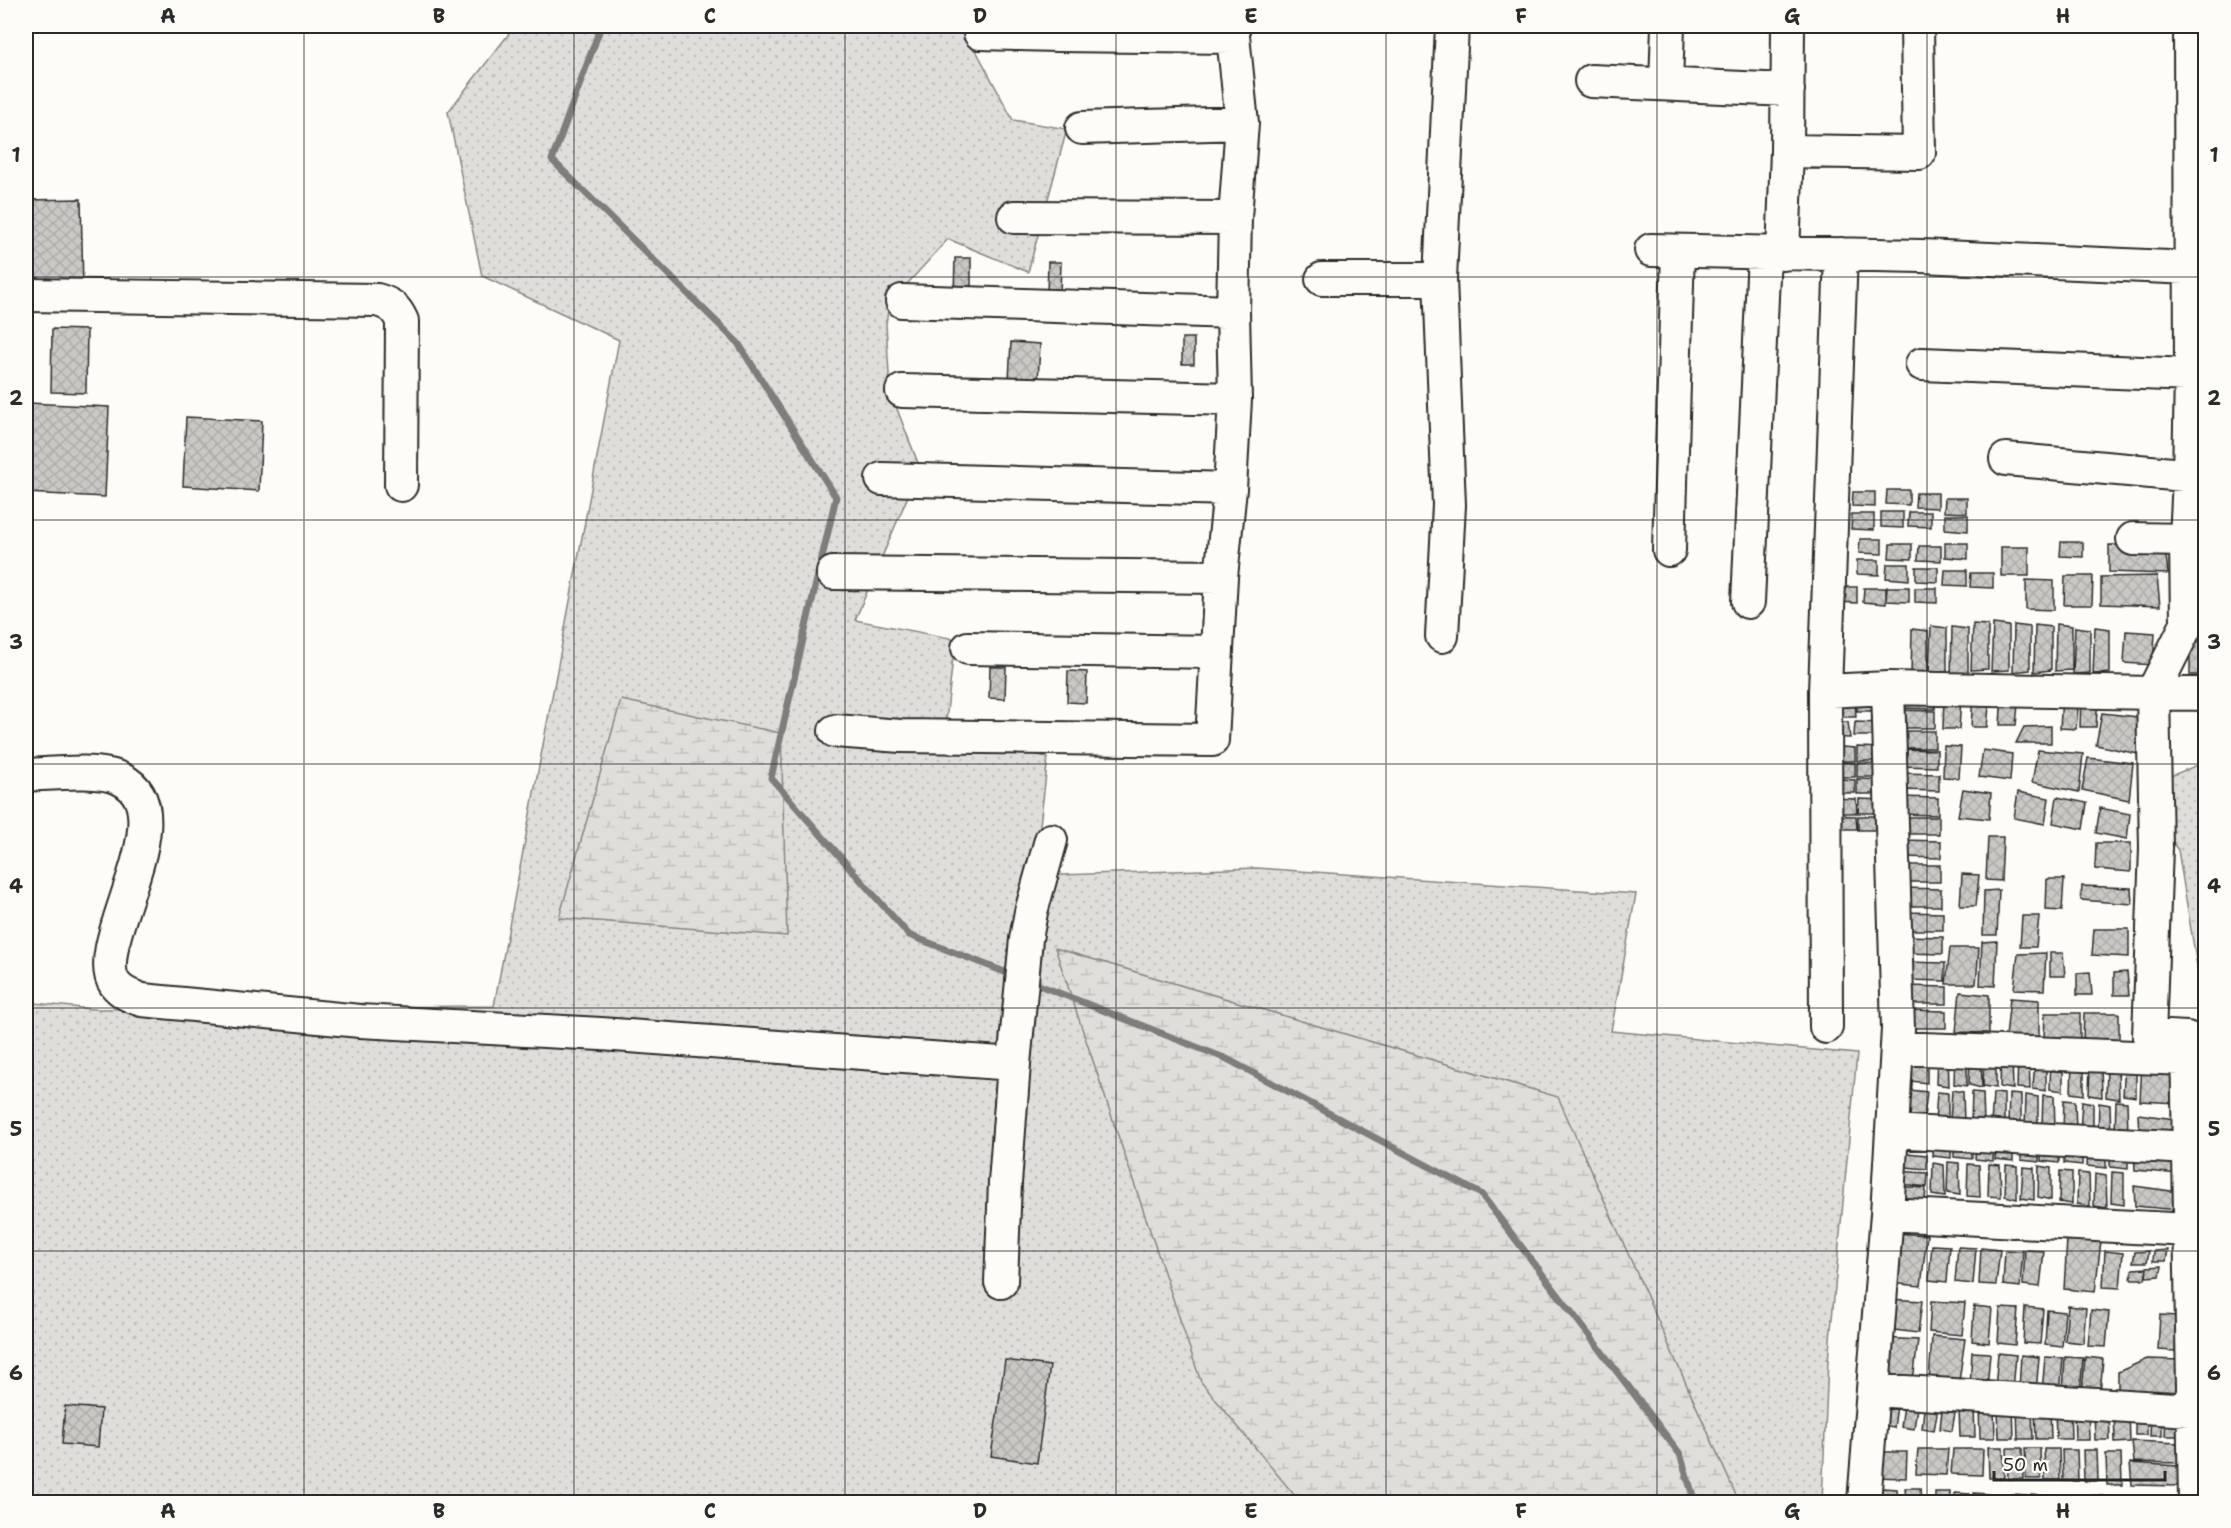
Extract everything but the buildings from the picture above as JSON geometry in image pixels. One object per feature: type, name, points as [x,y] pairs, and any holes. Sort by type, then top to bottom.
[{"type":"street","points":[[835,731],[902,736],[1212,740],[1221,577],[1230,489],[1235,399],[1233,312],[1235,218],[1242,123],[1232,31],[1060,30],[980,33],[979,26]]},
{"type":"street","points":[[1442,636],[1449,505],[1440,279],[1452,26]]},
{"type":"street","points":[[1666,84],[1668,26]]},
{"type":"street","points":[[1748,602],[1773,254],[1787,151],[1788,26]]},
{"type":"street","points":[[1787,151],[1919,153],[1917,26]]},
{"type":"street","points":[[2190,26],[2198,229],[2191,268],[2191,375],[2197,477],[2187,624],[2153,692],[2156,848],[2149,1036],[2187,1038],[2199,1411],[2194,1503]]},
{"type":"street","points":[[1591,81],[1788,90]]},
{"type":"street","points":[[1082,128],[1242,123]]},
{"type":"street","points":[[1014,217],[1235,218]]},
{"type":"street","points":[[1670,550],[1665,251],[1921,256],[2191,268]]},
{"type":"street","points":[[1826,1028],[1825,691],[1841,254]]},
{"type":"street","points":[[1322,279],[1440,279]]},
{"type":"street","points":[[26,295],[377,300],[390,304],[402,321],[400,485]]},
{"type":"street","points":[[903,301],[1233,312]]},
{"type":"street","points":[[1922,364],[2191,375]]},
{"type":"street","points":[[902,390],[1235,399]]},
{"type":"street","points":[[2006,459],[2197,477]]},
{"type":"street","points":[[882,479],[1230,489]]},
{"type":"street","points":[[2133,539],[2193,551]]},
{"type":"street","points":[[833,573],[1221,577]]},
{"type":"street","points":[[968,648],[1216,652]]},
{"type":"street","points":[[1825,691],[1888,688],[2205,694]]},
{"type":"street","points":[[1864,1503],[1887,1214],[1897,1048],[1888,688]]},
{"type":"street","points":[[26,775],[94,773],[120,778],[136,791],[144,809],[142,846],[111,951],[110,970],[114,982],[124,993],[142,1000],[360,1021],[601,1034],[1014,1064]]},
{"type":"street","points":[[1001,1282],[1005,1183],[1026,939],[1051,840]]},
{"type":"street","points":[[1897,1048],[2187,1059]]},
{"type":"street","points":[[1892,1131],[2189,1148]]},
{"type":"street","points":[[1887,1214],[2195,1249]]},
{"type":"street","points":[[1873,1390],[2199,1411]]},
{"type":"green space","points":[[515,26],[963,26],[1013,120],[1067,129],[1028,272],[948,239],[889,304],[886,324],[890,391],[920,468],[855,620],[955,639],[944,739],[1048,757],[1034,876],[1257,868],[1636,894],[1611,1031],[1857,1054],[1828,1361],[1822,1502],[26,1502],[26,1002],[91,1009],[494,1006],[619,340],[482,276],[448,112]]},
{"type":"green space","points":[[621,700],[781,733],[787,936],[559,918]]},
{"type":"green space","points":[[2205,762],[2206,1015],[2178,850],[2161,827],[2163,779]]},
{"type":"green space","points":[[1055,948],[1558,1097],[1739,1502],[1300,1502],[1201,1382]]},
{"type":"waterway","points":[[601,26],[552,160],[738,343],[836,497],[771,778],[909,935],[1015,976]]},
{"type":"waterway","points":[[1031,982],[1227,1059],[1481,1194],[1680,1454],[1695,1502]]}]
